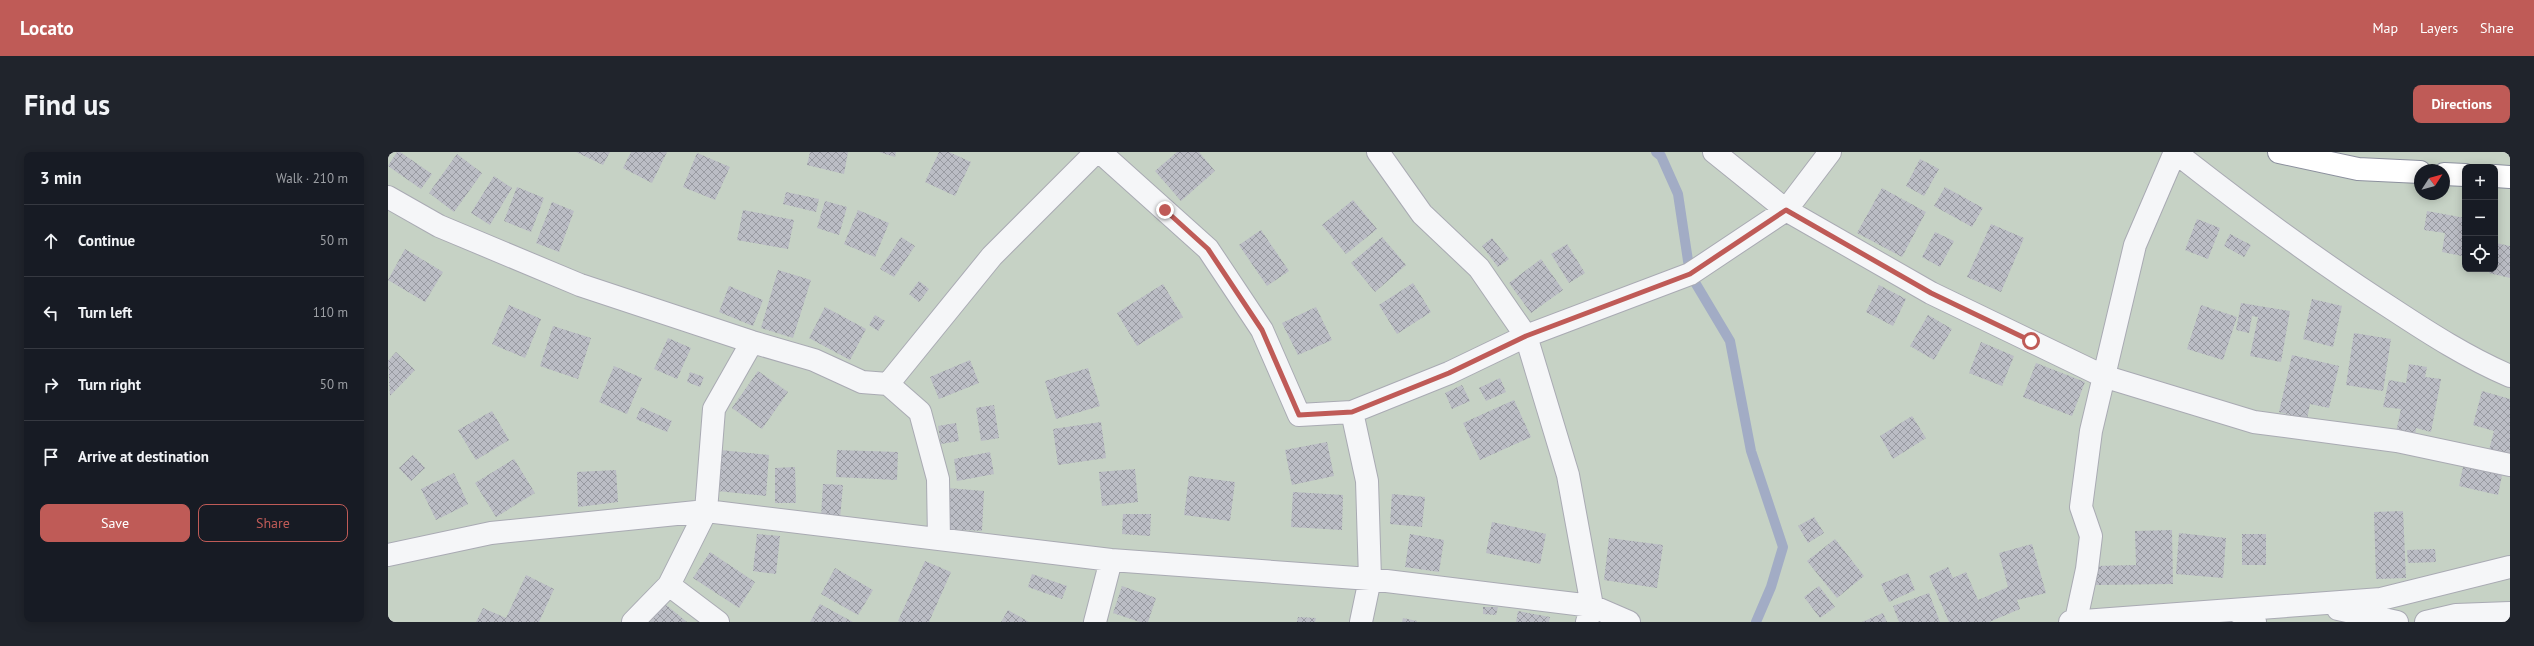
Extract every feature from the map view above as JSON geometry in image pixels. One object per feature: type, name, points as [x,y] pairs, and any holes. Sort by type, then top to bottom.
[{"type":"highway","points":[[2279,152],[2358,169],[2414,172]]},
{"type":"highway","points":[[2450,174],[2462,175]]},
{"type":"highway","points":[[2498,176],[2510,177]]},
{"type":"street","points":[[888,384],[992,256],[1096,152]]},
{"type":"street","points":[[1100,152],[1208,249],[1262,330],[1299,415],[1352,412],[1449,373],[1526,336],[1690,274],[1786,210],[1830,152]]},
{"type":"street","points":[[1378,152],[1422,214],[1479,268],[1526,336],[1568,475],[1589,614]]},
{"type":"street","points":[[1714,152],[1786,210],[1931,293],[2103,376],[2254,422],[2396,441],[2510,465]]},
{"type":"street","points":[[2510,376],[2431,334],[2365,292],[2283,236],[2175,152],[2135,245],[2091,431],[2081,507],[2091,536],[2087,569],[2073,621],[2197,614],[2380,599],[2510,567]]},
{"type":"street","points":[[388,197],[439,226],[580,285],[752,342],[814,360],[862,382],[888,384],[920,412],[938,479],[939,539]]},
{"type":"street","points":[[633,622],[669,585],[706,511],[714,409],[752,342]]},
{"type":"street","points":[[1352,412],[1367,481],[1370,579],[1361,622]]},
{"type":"street","points":[[388,555],[491,534],[706,511],[1111,560],[1370,579],[1589,614],[1629,622]]},
{"type":"street","points":[[1095,622],[1111,560]]},
{"type":"street","points":[[669,585],[718,622]]},
{"type":"street","points":[[2310,604],[2397,622]]},
{"type":"street","points":[[2426,622],[2456,615],[2510,612]]},
{"type":"lane","points":[[2232,610],[2256,622]]},
{"type":"green space","points":[[388,152],[2510,152],[2510,622],[388,622]]},
{"type":"building","points":[[397,152],[400,152],[432,174],[421,189],[388,166]]},
{"type":"building","points":[[576,152],[610,152],[603,165]]},
{"type":"building","points":[[631,152],[667,152],[652,183],[623,168]]},
{"type":"building","points":[[810,152],[848,152],[844,174],[807,165]]},
{"type":"building","points":[[879,152],[896,152],[895,157]]},
{"type":"building","points":[[939,152],[949,152],[971,162],[955,196],[925,182]]},
{"type":"building","points":[[1177,152],[1199,152],[1215,171],[1181,201],[1155,171]]},
{"type":"building","points":[[697,153],[730,167],[715,200],[683,187]]},
{"type":"building","points":[[457,154],[482,173],[454,212],[429,193]]},
{"type":"building","points":[[1920,159],[1939,169],[1924,196],[1906,186]]},
{"type":"building","points":[[494,176],[512,188],[490,225],[471,213]]},
{"type":"building","points":[[517,187],[544,198],[531,232],[504,221]]},
{"type":"building","points":[[1945,187],[1983,208],[1972,227],[1934,206]]},
{"type":"building","points":[[1882,188],[1926,212],[1902,257],[1857,233]]},
{"type":"building","points":[[786,192],[819,199],[816,212],[783,204]]},
{"type":"building","points":[[1353,200],[1377,229],[1346,254],[1322,225]]},
{"type":"building","points":[[825,201],[847,207],[839,235],[817,228]]},
{"type":"building","points":[[552,202],[574,211],[559,252],[536,243]]},
{"type":"building","points":[[743,210],[794,220],[788,249],[737,240]]},
{"type":"building","points":[[858,210],[889,223],[875,257],[844,244]]},
{"type":"building","points":[[2427,211],[2462,217],[2462,256],[2442,252],[2445,233],[2424,230]]},
{"type":"building","points":[[2197,219],[2220,228],[2208,259],[2185,250]]},
{"type":"building","points":[[1991,224],[2024,238],[2001,292],[1967,277]]},
{"type":"building","points":[[1261,230],[1289,271],[1267,286],[1239,245]]},
{"type":"building","points":[[1935,232],[1954,241],[1940,267],[1922,257]]},
{"type":"building","points":[[2230,234],[2251,245],[2244,257],[2224,246]]},
{"type":"building","points":[[901,237],[915,246],[894,277],[880,269]]},
{"type":"building","points":[[1382,237],[1406,265],[1375,292],[1351,263]]},
{"type":"building","points":[[1492,238],[1509,259],[1498,267],[1482,246]]},
{"type":"building","points":[[2498,243],[2510,246],[2510,278],[2489,273],[2498,272]]},
{"type":"building","points":[[1567,244],[1585,273],[1569,283],[1551,254]]},
{"type":"building","points":[[405,249],[443,272],[425,302],[388,280]]},
{"type":"building","points":[[1541,259],[1563,290],[1531,313],[1509,283]]},
{"type":"building","points":[[778,270],[811,280],[793,338],[761,328]]},
{"type":"building","points":[[919,281],[929,289],[919,302],[909,294]]},
{"type":"building","points":[[1413,283],[1431,312],[1397,334],[1379,305]]},
{"type":"building","points":[[1163,284],[1183,317],[1137,346],[1117,313]]},
{"type":"building","points":[[1879,285],[1906,299],[1893,326],[1866,312]]},
{"type":"building","points":[[729,286],[763,300],[753,326],[719,312]]},
{"type":"building","points":[[2312,299],[2342,306],[2333,347],[2303,339]]},
{"type":"building","points":[[2241,303],[2290,311],[2281,362],[2250,356],[2258,317],[2252,316],[2249,333],[2236,330]]},
{"type":"building","points":[[509,305],[541,319],[525,358],[492,344]]},
{"type":"building","points":[[2201,305],[2237,317],[2223,360],[2187,349]]},
{"type":"building","points":[[825,307],[866,329],[850,360],[809,338]]},
{"type":"building","points":[[1316,307],[1332,340],[1298,355],[1282,323]]},
{"type":"building","points":[[875,315],[885,321],[878,331],[869,325]]},
{"type":"building","points":[[1928,315],[1952,329],[1934,360],[1910,346]]},
{"type":"building","points":[[553,326],[591,338],[578,379],[540,366]]},
{"type":"building","points":[[2354,333],[2391,339],[2383,391],[2346,385]]},
{"type":"building","points":[[668,338],[691,348],[677,379],[654,369]]},
{"type":"building","points":[[1981,342],[2014,356],[2002,386],[1969,373]]},
{"type":"building","points":[[396,352],[415,370],[390,396],[388,361]]},
{"type":"building","points":[[2292,355],[2339,366],[2329,408],[2310,404],[2307,419],[2279,412]]},
{"type":"building","points":[[970,360],[979,383],[939,399],[930,377]]},
{"type":"building","points":[[2036,363],[2085,382],[2072,416],[2023,397]]},
{"type":"building","points":[[2409,364],[2427,367],[2425,377],[2441,379],[2431,432],[2416,428],[2415,436],[2396,432],[2401,409],[2383,407],[2389,380],[2406,383]]},
{"type":"building","points":[[614,366],[642,378],[627,414],[599,402]]},
{"type":"building","points":[[1088,368],[1100,406],[1056,419],[1045,381]]},
{"type":"building","points":[[758,371],[788,392],[762,429],[732,408]]},
{"type":"building","points":[[690,372],[704,377],[700,387],[687,382]]},
{"type":"building","points":[[1500,378],[1506,392],[1486,401],[1479,388]]},
{"type":"building","points":[[1462,385],[1470,401],[1452,409],[1445,393]]},
{"type":"building","points":[[2482,391],[2510,399],[2510,454],[2489,450],[2494,431],[2473,425]]},
{"type":"building","points":[[1514,400],[1531,437],[1480,460],[1463,423]]},
{"type":"building","points":[[994,405],[999,438],[981,441],[976,408]]},
{"type":"building","points":[[641,407],[672,421],[667,432],[636,419]]},
{"type":"building","points":[[492,411],[509,440],[476,460],[458,430]]},
{"type":"building","points":[[1912,416],[1926,438],[1893,459],[1880,436]]},
{"type":"building","points":[[1101,422],[1106,458],[1058,465],[1053,429]]},
{"type":"building","points":[[956,423],[959,441],[941,444],[938,426]]},
{"type":"building","points":[[1327,442],[1334,476],[1292,485],[1285,450]]},
{"type":"building","points":[[721,450],[769,455],[766,496],[717,491]]},
{"type":"building","points":[[837,450],[898,452],[897,480],[836,477]]},
{"type":"building","points":[[990,452],[994,474],[957,481],[954,459]]},
{"type":"building","points":[[413,455],[425,468],[411,481],[399,468]]},
{"type":"building","points":[[514,459],[535,493],[496,517],[475,483]]},
{"type":"building","points":[[795,467],[796,503],[775,503],[775,468]]},
{"type":"building","points":[[2463,467],[2502,475],[2498,495],[2459,486]]},
{"type":"building","points":[[1135,469],[1138,502],[1102,506],[1099,472]]},
{"type":"building","points":[[616,470],[618,502],[578,507],[577,472]]},
{"type":"building","points":[[454,473],[468,504],[436,520],[421,489]]},
{"type":"building","points":[[1189,476],[1235,482],[1230,521],[1184,515]]},
{"type":"building","points":[[823,484],[843,485],[840,519],[821,517]]},
{"type":"building","points":[[948,488],[984,491],[982,531],[946,529]]},
{"type":"building","points":[[1293,492],[1343,495],[1342,530],[1291,527]]},
{"type":"building","points":[[1392,494],[1425,497],[1422,527],[1390,524]]},
{"type":"building","points":[[2403,511],[2406,578],[2376,579],[2374,512]]},
{"type":"building","points":[[1123,514],[1151,514],[1150,536],[1122,534]]},
{"type":"building","points":[[1814,517],[1824,533],[1808,543],[1798,526]]},
{"type":"building","points":[[1492,522],[1546,534],[1540,564],[1486,553]]},
{"type":"building","points":[[2172,530],[2173,584],[2096,585],[2096,566],[2136,565],[2135,531]]},
{"type":"building","points":[[2179,533],[2226,538],[2223,578],[2176,574]]},
{"type":"building","points":[[757,534],[780,536],[776,574],[753,571]]},
{"type":"building","points":[[1410,534],[1444,540],[1439,572],[1405,567]]},
{"type":"building","points":[[2242,534],[2266,534],[2266,565],[2242,565]]},
{"type":"building","points":[[1609,538],[1663,545],[1657,588],[1604,580]]},
{"type":"building","points":[[1835,539],[1864,576],[1837,598],[1807,561]]},
{"type":"building","points":[[2032,544],[2046,593],[2017,600],[2020,609],[1989,622],[1949,622],[1929,576],[1948,567],[1953,578],[1966,572],[1978,600],[2008,587],[1999,553]]},
{"type":"building","points":[[2435,549],[2436,562],[2408,563],[2407,550]]},
{"type":"building","points":[[710,552],[755,582],[739,608],[693,578]]},
{"type":"building","points":[[925,561],[951,572],[929,622],[900,622],[898,621]]},
{"type":"building","points":[[835,568],[873,590],[858,615],[821,594]]},
{"type":"building","points":[[1908,573],[1915,590],[1889,602],[1881,584]]},
{"type":"building","points":[[1032,574],[1067,586],[1062,599],[1028,587]]},
{"type":"building","points":[[526,575],[554,589],[539,622],[476,622],[483,608],[506,618]]},
{"type":"building","points":[[1122,586],[1156,598],[1148,622],[1140,622],[1113,613]]},
{"type":"building","points":[[1819,586],[1835,607],[1820,618],[1804,597]]},
{"type":"building","points":[[1929,593],[1940,622],[1899,622],[1893,606]]},
{"type":"building","points":[[665,604],[687,622],[650,622]]},
{"type":"building","points":[[820,604],[853,622],[810,622]]},
{"type":"building","points":[[1483,607],[1498,607],[1496,615],[1483,614]]},
{"type":"building","points":[[1008,610],[1029,622],[1001,622]]},
{"type":"building","points":[[1518,611],[1550,617],[1549,622],[1516,622]]},
{"type":"building","points":[[1883,613],[1887,622],[1862,622]]},
{"type":"building","points":[[1298,617],[1316,618],[1315,622],[1297,622]]},
{"type":"building","points":[[1403,618],[1417,621],[1417,622],[1402,622]]},
{"type":"waterway","points":[[1656,152],[1661,156],[1678,194],[1690,274],[1730,341],[1751,451],[1783,547],[1771,587],[1756,622]]},
{"type":"route","points":[[1165,210],[1208,249],[1262,330],[1299,415],[1352,412],[1449,373],[1526,336],[1690,274],[1786,210],[1931,293],[2031,341]]}]
